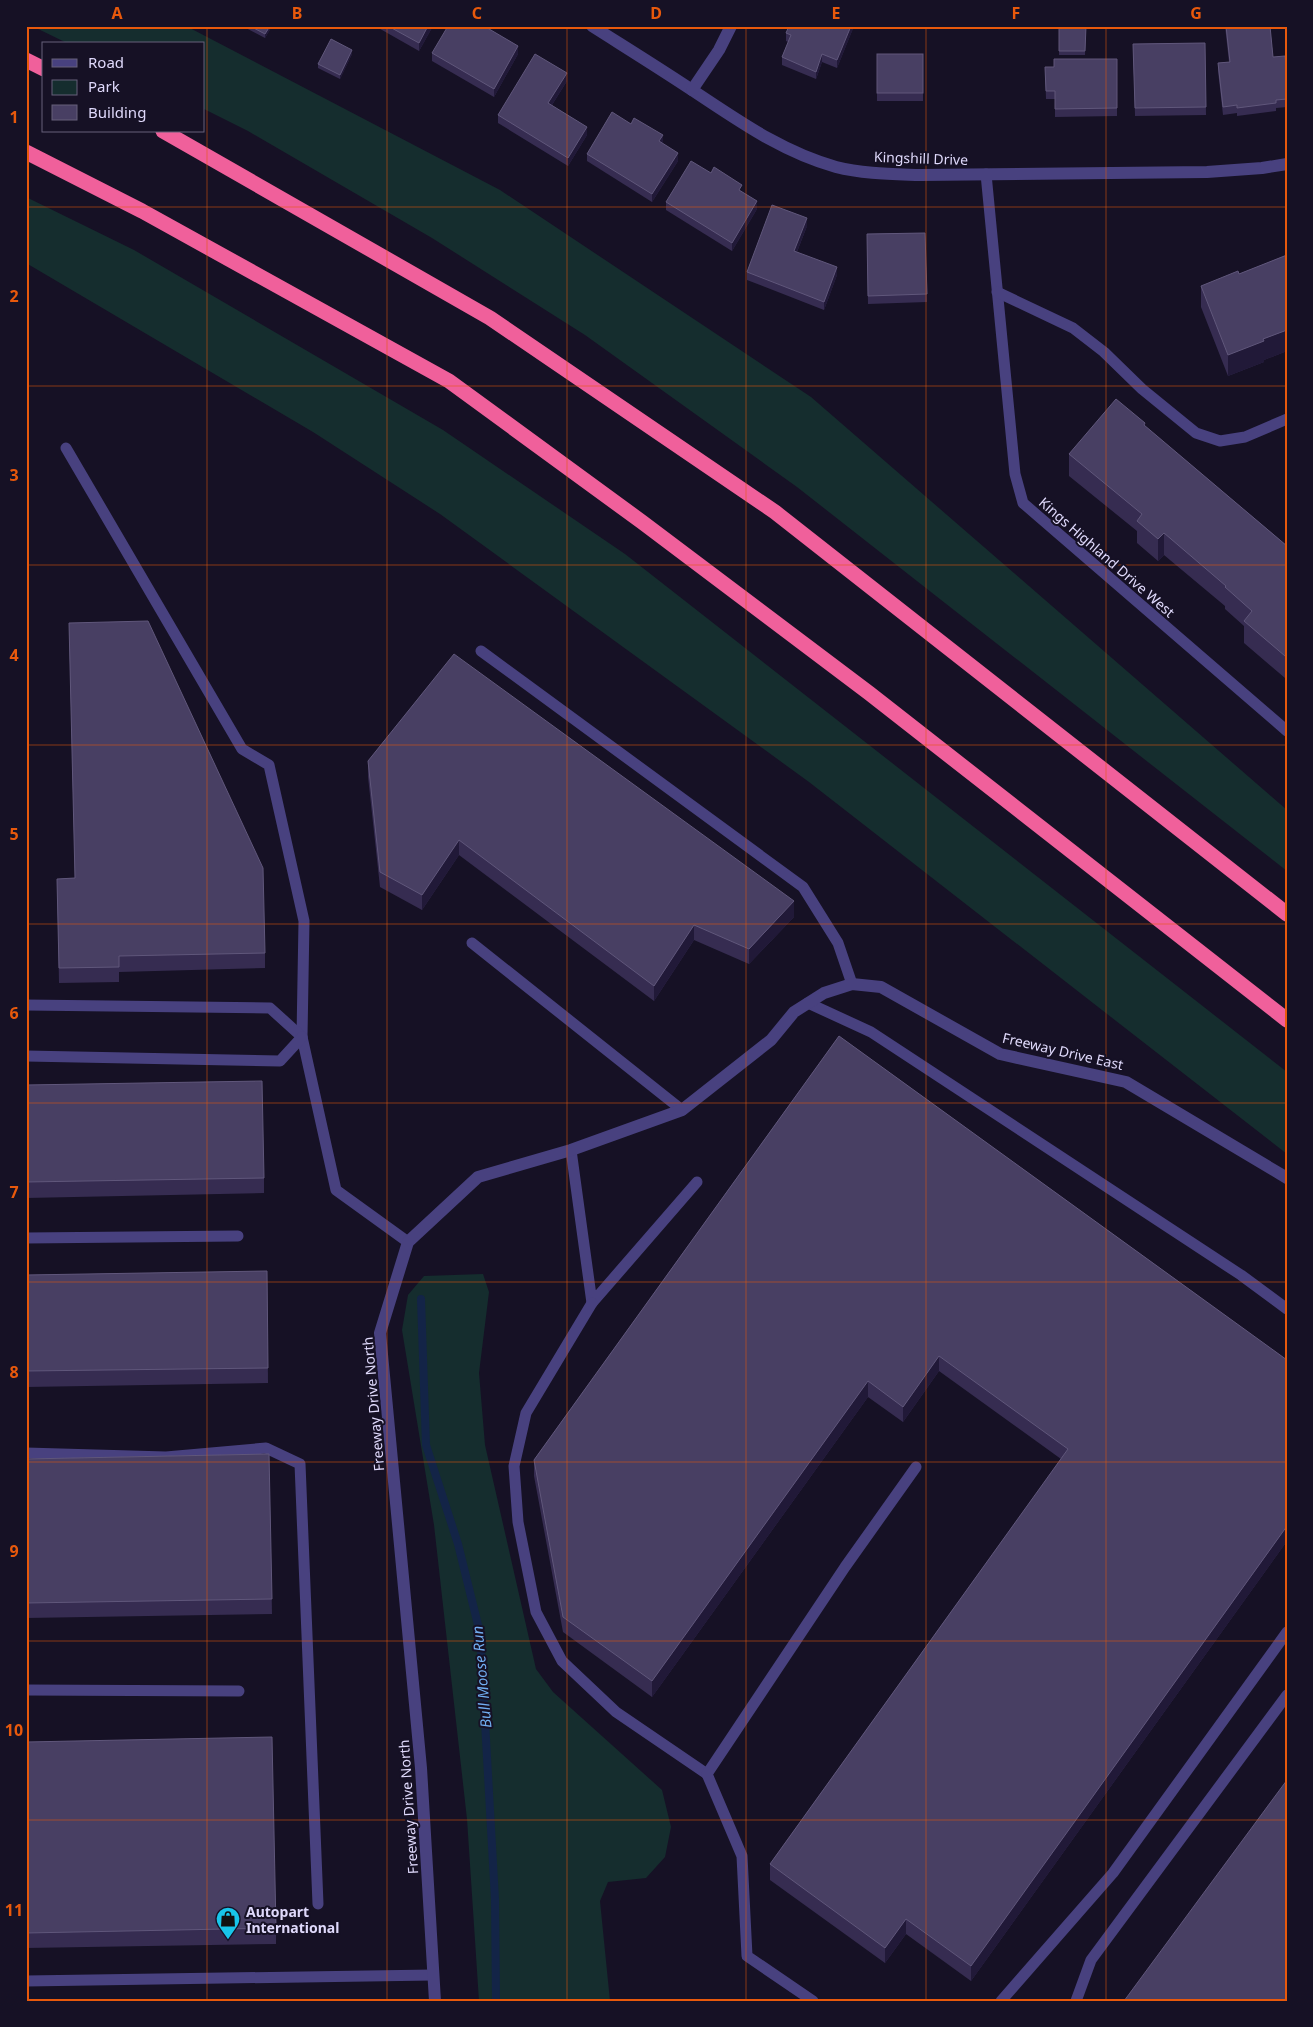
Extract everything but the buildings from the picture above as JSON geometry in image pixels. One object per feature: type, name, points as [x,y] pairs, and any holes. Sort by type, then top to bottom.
[{"type":"highway","points":[[26,60],[42,68]]},
{"type":"highway","points":[[165,132],[490,318],[775,512],[1287,914]]},
{"type":"highway","points":[[26,152],[150,215],[449,381],[642,522],[869,693],[1287,1020]]},
{"type":"street","name":"Kingshill Drive","points":[[592,26],[750,129],[801,156],[838,167],[878,173],[986,174],[1207,172],[1287,164]]},
{"type":"street","points":[[692,90],[719,50],[731,26]]},
{"type":"street","name":"Freeway Drive East","points":[[824,993],[852,984],[881,987],[1000,1054],[1126,1082],[1287,1178]]},
{"type":"street","name":"Freeway Drive North","points":[[435,2001],[421,1768],[380,1333],[408,1242],[478,1176],[571,1150],[682,1110],[771,1040],[794,1012],[824,993]]},
{"type":"lane","name":"Kings Highland Drive West","points":[[986,174],[1015,474],[1023,503],[1287,731]]},
{"type":"lane","points":[[997,292],[1073,328],[1104,352],[1142,389],[1196,433],[1220,441],[1245,437],[1287,419]]},
{"type":"lane","points":[[66,448],[242,749],[269,765],[304,921],[302,1037],[336,1190],[408,1242]]},
{"type":"lane","points":[[481,651],[803,887],[838,944],[852,984]]},
{"type":"lane","points":[[472,943],[682,1110]]},
{"type":"lane","points":[[808,1003],[871,1032],[1241,1275],[1287,1309]]},
{"type":"lane","points":[[26,1005],[270,1008],[302,1037]]},
{"type":"lane","points":[[26,1056],[280,1061],[302,1037]]},
{"type":"lane","points":[[571,1150],[592,1303]]},
{"type":"lane","points":[[697,1182],[592,1303],[526,1413],[514,1466],[518,1522],[536,1612],[562,1661],[616,1712],[707,1774],[742,1856],[747,1956],[813,2001]]},
{"type":"lane","points":[[26,1238],[238,1236]]},
{"type":"lane","points":[[26,1453],[166,1457],[266,1448],[300,1464],[318,1904]]},
{"type":"lane","points":[[707,1774],[845,1567],[916,1466]]},
{"type":"lane","points":[[1002,2001],[1113,1873],[1287,1632]]},
{"type":"lane","points":[[26,1690],[239,1691]]},
{"type":"lane","points":[[1076,2001],[1091,1960],[1287,1695]]},
{"type":"lane","points":[[26,1981],[433,1975]]},
{"type":"green space","points":[[32,26],[186,26],[500,190],[811,397],[1287,810],[1287,871],[797,487],[585,335],[432,238],[248,131],[205,110],[205,42],[65,42]]},
{"type":"green space","points":[[26,197],[134,250],[443,430],[625,554],[1287,1072],[1287,1154],[809,782],[440,514],[313,432],[26,263]]},
{"type":"green space","points":[[483,1274],[489,1292],[479,1373],[485,1445],[536,1669],[553,1692],[662,1790],[671,1827],[665,1857],[646,1878],[608,1882],[600,1901],[610,2001],[479,2001],[467,1819],[434,1525],[402,1330],[408,1295],[424,1276]]},
{"type":"waterway","name":"Bull Moose Run","points":[[421,1299],[426,1445],[458,1544],[480,1633],[495,1899],[496,2001]]},
{"type":"place","name":"Autopart International","points":[[228,1940]]}]
